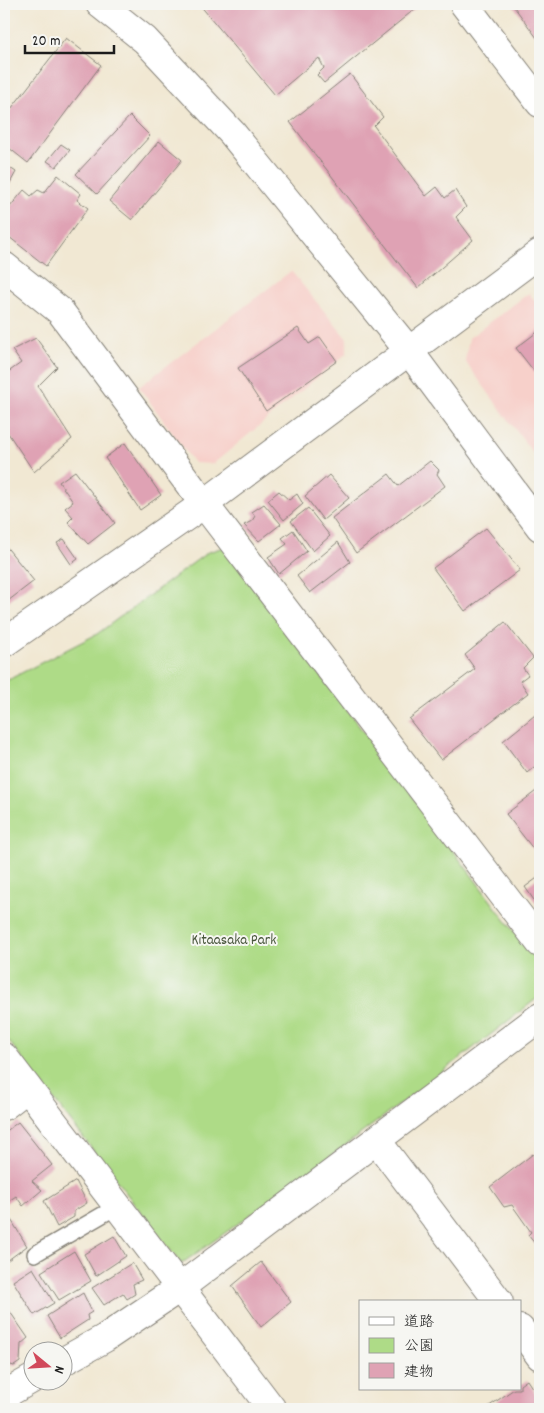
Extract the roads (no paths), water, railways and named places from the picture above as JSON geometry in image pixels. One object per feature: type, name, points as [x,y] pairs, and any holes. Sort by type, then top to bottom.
[{"type":"street","points":[[100,4],[144,40],[232,133],[409,351],[540,527]]},
{"type":"street","points":[[464,4],[540,103]]},
{"type":"street","points":[[4,643],[204,504],[540,253]]},
{"type":"street","points":[[4,266],[60,311],[204,504],[540,943]]},
{"type":"street","points":[[72,1356],[105,1338],[178,1289],[540,1017]]},
{"type":"street","points":[[4,1057],[178,1289],[272,1409]]},
{"type":"street","points":[[4,1106],[27,1088]]},
{"type":"street","points":[[377,1141],[497,1300]]},
{"type":"street","points":[[522,1332],[540,1356]]},
{"type":"street","points":[[4,1395],[22,1385]]},
{"type":"street","points":[[4,1399],[11,1409]]},
{"type":"lane","points":[[35,1254],[116,1207]]},
{"type":"park label","name":"Kitaasaka Park","points":[[234,941]]}]
